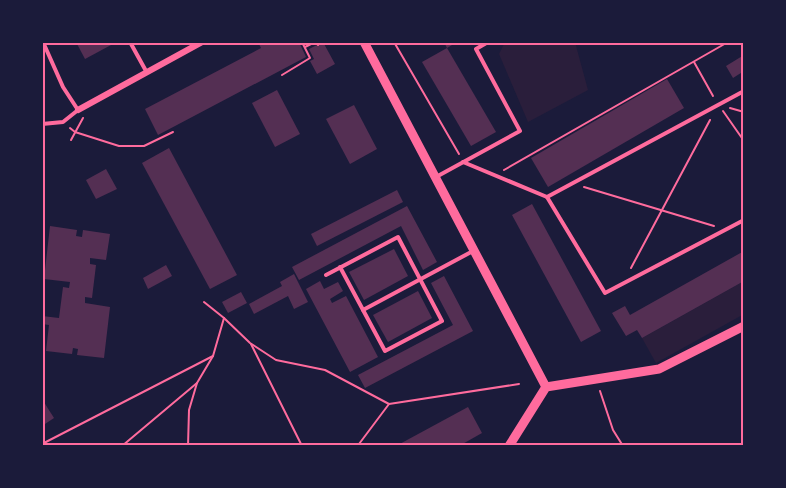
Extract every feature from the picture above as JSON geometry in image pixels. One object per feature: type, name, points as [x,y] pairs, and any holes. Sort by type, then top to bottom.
[{"type":"street","points":[[78,110],[202,42]]},
{"type":"street","points":[[364,42],[546,387]]},
{"type":"street","points":[[509,446],[546,387],[659,369],[744,326]]},
{"type":"lane","points":[[42,124],[63,122],[78,110],[63,87],[43,42]]},
{"type":"lane","points":[[130,42],[146,71]]},
{"type":"lane","points":[[435,177],[520,131],[476,49],[488,42]]},
{"type":"lane","points":[[548,197],[744,91]]},
{"type":"lane","points":[[463,162],[548,197],[605,293],[744,220]]},
{"type":"lane","points":[[326,275],[340,267],[398,237],[442,321],[385,351],[340,267]]},
{"type":"lane","points":[[363,310],[474,250]]},
{"type":"path","points":[[282,75],[310,58],[302,42]]},
{"type":"path","points":[[394,42],[463,162]]},
{"type":"path","points":[[495,175],[728,42]]},
{"type":"path","points":[[305,47],[317,43]]},
{"type":"path","points":[[694,62],[718,105],[744,141]]},
{"type":"path","points":[[623,284],[718,105]]},
{"type":"path","points":[[71,140],[75,132],[119,146],[144,146],[173,132]]},
{"type":"path","points":[[573,183],[726,230]]},
{"type":"path","points":[[204,302],[250,343],[276,360],[325,370],[389,404],[519,384]]},
{"type":"path","points":[[188,446],[189,410],[197,383],[213,356],[224,318]]},
{"type":"path","points":[[250,343],[302,446]]},
{"type":"path","points":[[42,444],[213,356]]},
{"type":"path","points":[[596,380],[613,430],[623,446]]},
{"type":"path","points":[[122,446],[197,383]]},
{"type":"path","points":[[356,446],[389,404]]},
{"type":"shaded area","points":[[505,42],[575,42],[588,90],[528,122],[499,54]]},
{"type":"shaded area","points":[[744,281],[744,314],[656,363],[642,338]]},
{"type":"building","points":[[76,42],[110,42],[111,45],[85,59]]},
{"type":"building","points":[[258,42],[299,42],[306,57],[158,135],[145,109],[261,48]]},
{"type":"building","points":[[323,42],[335,64],[317,74],[310,61],[314,59],[309,49]]},
{"type":"building","points":[[444,42],[457,42],[447,48]]},
{"type":"building","points":[[447,48],[496,132],[471,146],[422,62]]},
{"type":"building","points":[[744,55],[744,71],[733,78],[726,66]]},
{"type":"building","points":[[667,79],[684,108],[548,187],[531,158]]},
{"type":"building","points":[[277,90],[300,134],[275,147],[252,103]]},
{"type":"building","points":[[354,105],[377,149],[350,164],[326,119]]},
{"type":"building","points":[[169,148],[237,275],[210,289],[142,163]]},
{"type":"building","points":[[106,169],[117,189],[96,199],[86,180]]},
{"type":"building","points":[[397,190],[403,202],[317,246],[311,234]]},
{"type":"building","points":[[532,204],[601,331],[581,342],[512,215]]},
{"type":"building","points":[[407,206],[437,262],[423,270],[401,226],[299,280],[292,267]]},
{"type":"building","points":[[50,226],[77,230],[76,236],[82,237],[83,230],[110,234],[106,260],[90,258],[90,264],[96,265],[92,298],[85,297],[85,303],[110,307],[104,358],[77,355],[78,349],[73,348],[72,354],[46,351],[49,325],[42,324],[42,316],[59,318],[63,287],[69,288],[70,282],[44,279]]},
{"type":"building","points":[[394,249],[408,276],[364,300],[349,272]]},
{"type":"building","points":[[744,251],[744,281],[642,338],[637,330],[626,336],[612,313],[625,306],[630,315]]},
{"type":"building","points":[[166,265],[172,276],[148,289],[143,278]]},
{"type":"building","points":[[294,274],[308,302],[294,309],[288,296],[254,314],[249,304],[282,286],[280,282]]},
{"type":"building","points":[[444,276],[473,331],[365,388],[358,375],[453,325],[431,283]]},
{"type":"building","points":[[320,281],[324,289],[338,282],[343,291],[330,299],[332,303],[346,296],[378,357],[350,372],[306,289]]},
{"type":"building","points":[[418,291],[432,318],[388,342],[373,315]]},
{"type":"building","points":[[241,292],[247,303],[228,313],[222,302]]},
{"type":"building","points":[[42,399],[54,418],[42,426]]},
{"type":"building","points":[[468,407],[482,433],[459,446],[396,446]]}]
